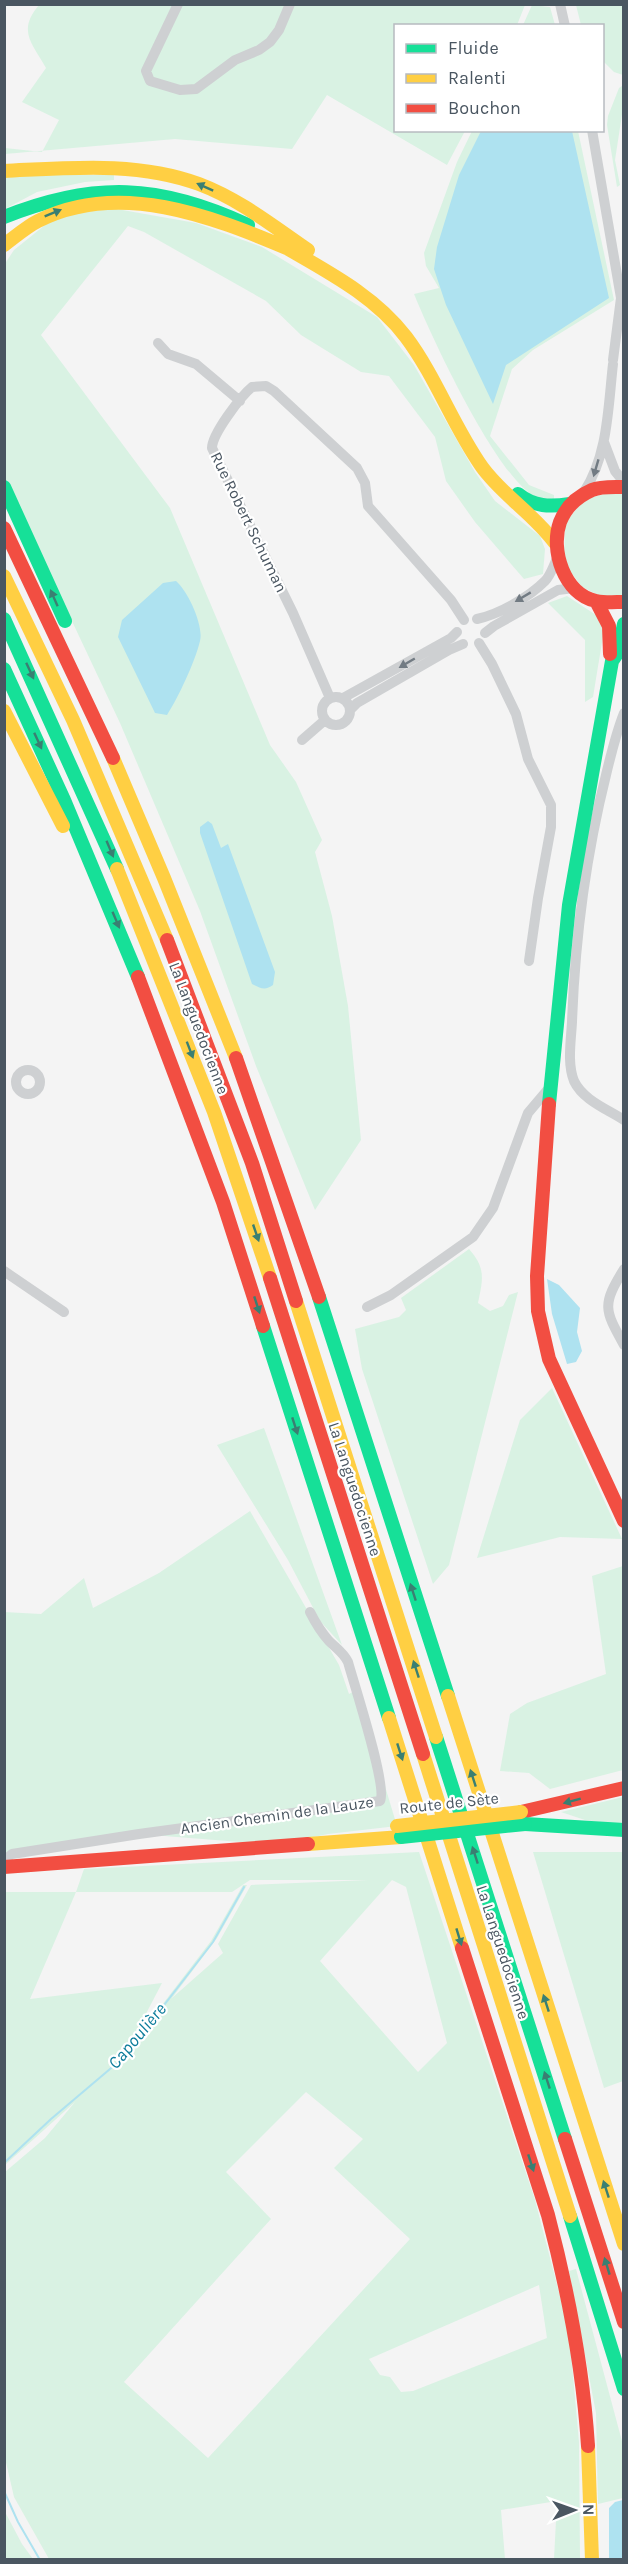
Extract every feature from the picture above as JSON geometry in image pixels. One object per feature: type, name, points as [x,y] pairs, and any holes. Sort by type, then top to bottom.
[{"type":"main road","points":[[4,171],[135,170],[178,177],[222,195],[363,285],[385,303],[414,335],[499,477],[533,504],[553,507],[570,504]]},
{"type":"main road","points":[[4,212],[27,200],[84,186],[156,188],[197,197],[226,207],[308,250]]},
{"type":"main road","points":[[4,217],[28,206],[83,192],[112,189],[141,191],[195,201],[224,212],[289,249],[361,293],[404,335],[421,359],[471,449],[493,482],[514,504],[536,519],[555,543]]},
{"type":"main road","points":[[4,245],[27,226],[51,214],[78,205],[113,202],[195,213],[227,223],[289,249]]},
{"type":"main road","points":[[624,486],[599,487],[584,493],[570,504],[559,522],[555,543],[557,559],[566,580],[574,588],[596,600],[624,602]]},
{"type":"main road","points":[[4,487],[71,635]]},
{"type":"main road","points":[[4,528],[89,704],[169,886]]},
{"type":"main road","name":"La Languedocienne","points":[[4,576],[66,705],[136,862],[192,1001],[252,1163],[624,2322]]},
{"type":"main road","points":[[596,600],[607,617],[612,661]]},
{"type":"main road","name":"La Languedocienne","points":[[4,619],[77,775],[140,922],[178,1016],[235,1174],[584,2258],[624,2389]]},
{"type":"main road","points":[[624,624],[618,652],[612,661],[573,873],[550,1087],[537,1276],[538,1311],[549,1359],[624,1521]]},
{"type":"main road","points":[[80,655],[140,802],[169,886],[232,1047],[300,1238],[624,2244]]},
{"type":"main road","points":[[4,669],[60,788],[125,941],[204,1150],[265,1330],[554,2238],[577,2341],[585,2400],[591,2481],[592,2559]]},
{"type":"main road","points":[[4,711],[65,829],[204,1150]]},
{"type":"main road","name":"Route de Sète","points":[[4,1867],[277,1845],[328,1834],[399,1831],[523,1818],[624,1788]]},
{"type":"main road","name":"Route de Sète","points":[[523,1818],[624,1830]]},
{"type":"street","points":[[178,4],[146,71],[150,81],[180,90],[196,89],[235,60],[259,50],[270,42],[286,17],[290,4]]},
{"type":"street","points":[[560,4],[565,24]]},
{"type":"street","points":[[584,493],[596,474],[604,442],[621,298],[591,132]]},
{"type":"street","points":[[158,343],[168,354],[195,364],[240,401]]},
{"type":"street","name":"Rue Robert Schuman","points":[[330,698],[293,613],[212,448],[213,439],[252,387],[270,387],[327,439],[362,475],[368,506],[451,600],[464,620]]},
{"type":"street","points":[[604,442],[615,471],[624,482]]},
{"type":"street","points":[[557,559],[545,580],[530,593],[487,617],[464,620],[451,638],[343,698],[330,698],[323,705],[325,720],[332,725],[342,725],[349,719],[351,710],[357,704],[449,650],[463,644],[473,646],[494,626],[558,590],[574,588]]},
{"type":"street","points":[[477,619],[483,625],[482,638],[516,714],[528,759],[551,805],[551,826],[529,961]]},
{"type":"street","points":[[457,632],[463,644]]},
{"type":"street","points":[[343,698],[351,710]]},
{"type":"street","points":[[624,713],[600,800],[584,887],[573,984],[570,1058],[574,1080],[580,1090],[587,1097],[624,1120]]},
{"type":"street","points":[[302,740],[325,720]]},
{"type":"street","points":[[368,1307],[391,1295],[473,1238],[494,1209],[528,1113],[550,1087]]},
{"type":"street","points":[[624,1269],[610,1292],[608,1312],[624,1345]]},
{"type":"street","points":[[4,1271],[64,1312]]},
{"type":"street","name":"Ancien Chemin de la Lauze","points":[[4,1861],[12,1854],[380,1801],[383,1793],[376,1759],[348,1662],[343,1652],[329,1641],[310,1612]]},
{"type":"green space","points":[[39,5],[525,5],[517,24],[394,24],[394,132],[464,132],[447,165],[327,95],[292,149],[175,139],[43,151],[59,120],[22,102],[46,68],[32,44],[28,30],[32,14]]},
{"type":"green space","points":[[532,5],[550,7],[555,24],[523,24]]},
{"type":"green space","points":[[576,5],[623,5],[623,75],[614,72],[604,62],[604,24],[581,24]]},
{"type":"green space","points":[[622,86],[623,108],[615,160],[620,185],[617,187],[607,125],[608,116],[619,88]]},
{"type":"green space","points":[[472,132],[578,132],[614,300],[533,350],[512,369],[490,436],[529,485],[554,495],[554,500],[536,497],[521,485],[503,464],[467,405],[414,294],[439,288],[426,266],[424,253],[457,162]]},
{"type":"green space","points":[[5,148],[36,151],[5,154]]},
{"type":"green space","points":[[5,175],[114,175],[114,180],[85,182],[37,192],[5,209]]},
{"type":"green space","points":[[111,208],[196,223],[262,247],[377,317],[414,365],[475,472],[495,501],[540,536],[545,549],[543,574],[524,579],[475,522],[446,481],[435,437],[389,376],[361,372],[301,335],[266,301],[144,232],[128,226],[41,335],[170,508],[270,745],[296,782],[322,840],[315,852],[332,916],[348,1006],[361,1140],[315,1210],[256,1066],[200,911],[120,723],[5,479],[4,265],[14,250],[55,217]]},
{"type":"green space","points":[[613,491],[623,492],[624,596],[600,596],[582,587],[564,563],[565,523],[584,500]]},
{"type":"green space","points":[[567,596],[596,615],[604,630],[593,697],[585,702],[585,640],[548,603]]},
{"type":"green space","points":[[469,1249],[478,1262],[482,1274],[478,1303],[490,1311],[503,1306],[509,1295],[518,1292],[449,1565],[433,1584],[362,1369],[355,1329],[399,1317],[406,1310],[401,1298]]},
{"type":"green space","points":[[552,1388],[622,1539],[560,1537],[477,1558],[520,1420]]},
{"type":"green space","points":[[264,1428],[342,1645],[320,1621],[288,1560],[217,1445]]},
{"type":"green space","points":[[250,1511],[339,1665],[349,1694],[356,1690],[397,1826],[328,1834],[277,1845],[139,1834],[5,1854],[4,1612],[41,1614],[84,1578],[93,1608],[159,1573]]},
{"type":"green space","points":[[623,1566],[623,1770],[550,1789],[529,1773],[500,1771],[510,1714],[527,1703],[606,1674],[592,1576]]},
{"type":"green space","points":[[623,1797],[623,1825],[585,1820],[561,1812]]},
{"type":"green space","points":[[419,1852],[535,2200],[569,2331],[579,2442],[580,2559],[554,2559],[557,2501],[501,2510],[505,2559],[49,2559],[14,2497],[5,2458],[5,2172],[45,2138],[75,2102],[5,2165],[4,1892],[76,1892],[84,1869]],"holes":[[[250,1880],[368,1880],[251,1885],[218,1944],[223,1953],[172,1998],[217,1938],[247,1885],[243,1885],[211,1941],[126,2052],[162,1983],[30,1999],[76,1892],[232,1892]],[[392,1880],[406,1887],[447,2043],[418,2072],[320,1961]],[[306,2092],[363,2139],[334,2168],[410,2239],[208,2458],[124,2382],[271,2219],[226,2172]],[[539,2285],[547,2338],[413,2391],[401,2392],[390,2377],[380,2375],[369,2359]]]},
{"type":"green space","points":[[533,1852],[623,1852],[623,2081],[604,2088]]},
{"type":"green space","points":[[576,2269],[623,2445],[623,2498],[598,2504],[596,2413],[569,2271]]},
{"type":"green space","points":[[4,2510],[22,2544],[33,2559],[5,2559]]},
{"type":"water","points":[[480,132],[572,132],[609,298],[506,365],[493,404],[446,305],[434,269],[437,247],[459,175]]},
{"type":"water","points":[[176,581],[194,609],[201,635],[190,669],[167,715],[155,713],[118,637],[122,620],[163,583]]},
{"type":"water","points":[[208,821],[212,824],[221,848],[228,844],[275,972],[273,985],[267,988],[260,988],[252,984],[200,833],[200,827]]},
{"type":"water","points":[[547,1279],[559,1285],[580,1308],[577,1332],[582,1351],[576,1362],[567,1364],[552,1314]]},
{"type":"water","points":[[623,2500],[623,2559],[609,2559],[609,2508],[615,2502]]},
{"type":"waterway","name":"Capoulière","points":[[4,2163],[51,2119],[123,2058],[213,1942],[244,1887]]},
{"type":"waterway","name":"Capoulière","points":[[4,2491],[18,2522],[40,2560]]},
{"type":"traffic: fast","points":[[4,217],[68,197],[127,192],[185,201],[248,225]]},
{"type":"traffic: fast","points":[[4,487],[65,621]]},
{"type":"traffic: fast","points":[[518,494],[542,505],[570,504]]},
{"type":"traffic: fast","points":[[4,619],[117,869]]},
{"type":"traffic: fast","points":[[549,1104],[569,905],[612,661],[618,652],[624,624]]},
{"type":"traffic: fast","points":[[4,669],[64,800],[138,977]]},
{"type":"traffic: fast","points":[[319,1297],[448,1696]]},
{"type":"traffic: fast","points":[[263,1326],[389,1718]]},
{"type":"traffic: fast","points":[[436,1737],[565,2139]]},
{"type":"traffic: fast","points":[[525,1824],[624,1830]]},
{"type":"traffic: fast","points":[[401,1837],[525,1824]]},
{"type":"traffic: fast","points":[[570,2216],[624,2389]]},
{"type":"traffic: slow","points":[[4,171],[103,168],[152,172],[175,177],[199,184],[228,197],[308,250]]},
{"type":"traffic: slow","points":[[4,245],[34,223],[69,209],[100,203],[132,203],[165,207],[197,215],[289,249]]},
{"type":"traffic: slow","points":[[285,247],[350,286],[394,322],[417,352],[482,467],[555,543]]},
{"type":"traffic: slow","points":[[4,576],[73,720],[167,940]]},
{"type":"traffic: slow","points":[[4,711],[63,826]]},
{"type":"traffic: slow","points":[[113,758],[236,1058]]},
{"type":"traffic: slow","points":[[117,869],[214,1112],[270,1278]]},
{"type":"traffic: slow","points":[[296,1301],[436,1737]]},
{"type":"traffic: slow","points":[[448,1696],[624,2244]]},
{"type":"traffic: slow","points":[[389,1718],[462,1948]]},
{"type":"traffic: slow","points":[[423,1754],[570,2216]]},
{"type":"traffic: slow","points":[[397,1826],[521,1812]]},
{"type":"traffic: slow","points":[[308,1844],[401,1837]]},
{"type":"traffic: slow","points":[[588,2446],[592,2560]]},
{"type":"traffic: jam","points":[[624,487],[608,487],[587,492],[569,507],[560,522],[557,533],[562,569],[575,590],[596,601],[624,602]]},
{"type":"traffic: jam","points":[[4,528],[113,758]]},
{"type":"traffic: jam","points":[[596,601],[609,626],[610,654]]},
{"type":"traffic: jam","points":[[167,940],[252,1163],[296,1301]]},
{"type":"traffic: jam","points":[[138,977],[223,1202],[263,1326]]},
{"type":"traffic: jam","points":[[236,1058],[319,1297]]},
{"type":"traffic: jam","points":[[549,1104],[537,1276],[538,1311],[549,1359],[624,1521]]},
{"type":"traffic: jam","points":[[270,1278],[423,1754]]},
{"type":"traffic: jam","points":[[521,1812],[624,1788]]},
{"type":"traffic: jam","points":[[4,1867],[308,1844]]},
{"type":"traffic: jam","points":[[462,1948],[548,2215],[568,2301],[578,2358],[588,2446]]},
{"type":"traffic: jam","points":[[565,2139],[624,2322]]}]
